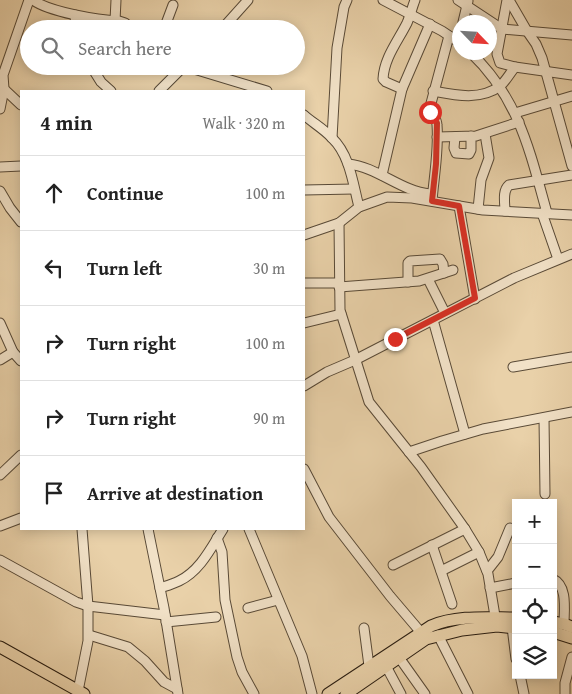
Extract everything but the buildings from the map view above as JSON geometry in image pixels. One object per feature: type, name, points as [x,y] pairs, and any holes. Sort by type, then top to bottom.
[{"type":"main road","points":[[346,694],[386,666],[438,623],[482,617],[496,622],[512,624]]},
{"type":"main road","points":[[328,694],[369,666],[424,635],[438,635],[496,622]]},
{"type":"main road","points":[[557,633],[572,638]]},
{"type":"main road","points":[[0,647],[81,693]]},
{"type":"street","points":[[23,20],[31,0],[43,6],[75,15],[108,20]]},
{"type":"street","points":[[115,20],[116,0]]},
{"type":"street","points":[[230,20],[248,0]]},
{"type":"street","points":[[332,138],[337,48],[344,7],[347,0]]},
{"type":"street","points":[[383,0],[430,24],[452,38]]},
{"type":"street","points":[[402,89],[386,82],[383,78],[383,72],[386,61],[415,0]]},
{"type":"street","points":[[458,0],[467,3],[502,29],[572,35]]},
{"type":"street","points":[[508,0],[498,59],[500,63],[572,75]]},
{"type":"street","points":[[508,0],[540,50],[555,101],[568,136],[572,166]]},
{"type":"street","points":[[167,20],[172,5]]},
{"type":"street","points":[[75,15],[75,20]]},
{"type":"street","points":[[387,197],[386,177],[402,89],[430,24]]},
{"type":"street","points":[[0,109],[4,89],[2,70],[20,27]]},
{"type":"street","points":[[432,198],[437,123],[430,112],[433,91],[449,36]]},
{"type":"street","points":[[478,60],[500,86],[517,118],[538,181],[558,259]]},
{"type":"street","points":[[433,91],[456,96],[471,96],[490,92],[500,86],[515,67]]},
{"type":"street","points":[[96,75],[100,82],[110,90]]},
{"type":"street","points":[[169,87],[181,75]]},
{"type":"street","points":[[215,75],[265,90]]},
{"type":"street","points":[[4,89],[20,104]]},
{"type":"street","points":[[437,137],[485,134],[555,101],[572,96]]},
{"type":"street","points":[[305,116],[332,138],[343,153],[348,164],[359,207]]},
{"type":"street","points":[[478,209],[480,180],[489,158],[485,134]]},
{"type":"street","points":[[455,137],[454,148],[456,153],[468,155],[471,150],[471,136]]},
{"type":"street","points":[[348,164],[386,177],[432,198],[459,206],[572,215]]},
{"type":"street","points":[[0,166],[20,166]]},
{"type":"street","points":[[505,211],[505,192],[507,187],[572,175]]},
{"type":"street","points":[[305,190],[354,189]]},
{"type":"street","points":[[0,191],[20,221]]},
{"type":"street","points":[[305,235],[339,223],[359,207],[387,197],[432,198]]},
{"type":"street","points":[[459,206],[475,298]]},
{"type":"street","points":[[339,223],[341,314],[369,402],[421,467],[479,552],[487,571],[496,622]]},
{"type":"street","points":[[305,385],[327,372],[355,360],[514,278],[572,254]]},
{"type":"street","points":[[305,283],[339,285],[408,282],[428,279],[448,272],[440,259],[410,261],[408,263],[408,282]]},
{"type":"street","points":[[428,279],[445,313]]},
{"type":"street","points":[[305,323],[341,314]]},
{"type":"street","points":[[433,320],[465,434]]},
{"type":"street","points":[[0,323],[13,352],[20,359]]},
{"type":"street","points":[[0,360],[13,352]]},
{"type":"street","points":[[513,367],[572,357]]},
{"type":"street","points":[[409,452],[483,429],[572,412]]},
{"type":"street","points":[[544,418],[545,494]]},
{"type":"street","points":[[0,475],[20,456]]},
{"type":"street","points":[[305,471],[329,517],[390,596],[424,635]]},
{"type":"street","points":[[0,526],[20,518]]},
{"type":"street","points":[[487,571],[498,558],[510,528]]},
{"type":"street","points":[[393,565],[465,529]]},
{"type":"street","points":[[81,693],[88,635],[88,606],[82,530]]},
{"type":"street","points":[[148,530],[166,618],[178,692]]},
{"type":"street","points":[[250,530],[302,656],[312,694]]},
{"type":"street","points":[[160,588],[180,581],[193,572],[203,561],[220,532]]},
{"type":"street","points":[[220,532],[225,600],[237,657],[242,672],[254,694]]},
{"type":"street","points":[[432,545],[452,604]]},
{"type":"street","points":[[441,571],[479,552]]},
{"type":"street","points":[[0,560],[76,602],[88,606],[166,618],[216,617]]},
{"type":"street","points":[[557,582],[561,584],[563,592],[563,625]]},
{"type":"street","points":[[490,588],[512,584]]},
{"type":"street","points":[[248,608],[278,600]]},
{"type":"street","points":[[364,628],[369,666]]},
{"type":"street","points":[[88,635],[128,647],[145,661],[164,682],[178,692]]},
{"type":"street","points":[[438,635],[468,694]]},
{"type":"street","points":[[398,656],[425,694]]},
{"type":"street","points":[[565,694],[565,683],[572,657]]},
{"type":"street","points":[[386,666],[401,694]]},
{"type":"street","points":[[521,679],[524,694]]},
{"type":"route","points":[[395,339],[475,298],[459,206],[432,201],[436,164],[437,123],[430,112]]}]
